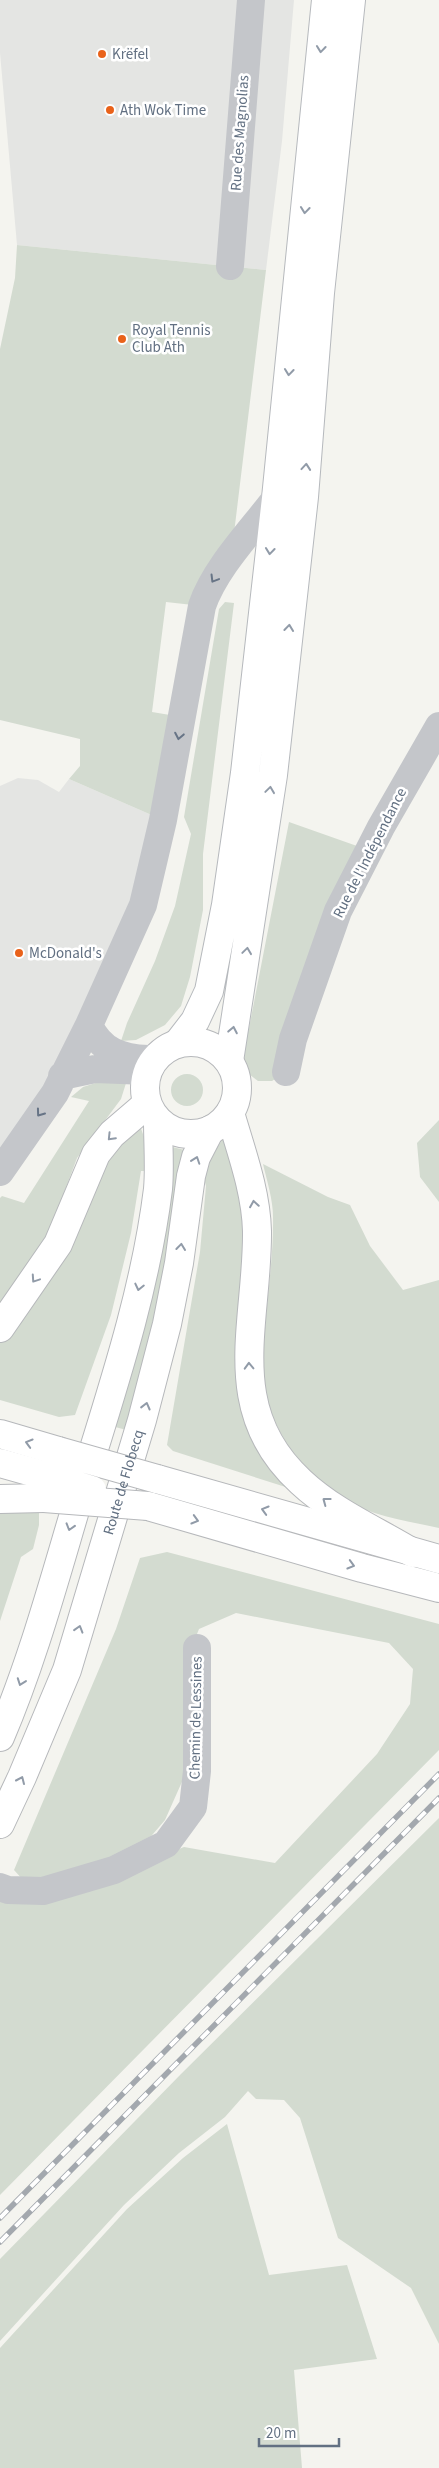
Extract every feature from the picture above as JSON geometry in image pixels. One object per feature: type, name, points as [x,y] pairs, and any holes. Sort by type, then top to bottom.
[{"type":"main road","points":[[178,1044],[195,1021],[208,991],[226,906],[245,773],[276,498],[326,0]]},
{"type":"main road","points":[[229,1061],[274,766],[304,497],[320,293],[351,0]]},
{"type":"main road","points":[[0,1737],[36,1641],[134,1308],[151,1238],[158,1187],[153,1113],[144,1088],[151,1066],[165,1050],[178,1044],[192,1042],[206,1044],[219,1051],[229,1061],[236,1078],[236,1096],[220,1122],[196,1134],[182,1134],[169,1129],[153,1113]]},
{"type":"main road","points":[[0,1328],[58,1244],[96,1154],[112,1134],[153,1113]]},
{"type":"main road","points":[[220,1122],[254,1202],[257,1231],[248,1364],[252,1399],[263,1431],[278,1458],[301,1482],[341,1512],[412,1553]]},
{"type":"main road","name":"Route de Flobecq","points":[[0,1824],[67,1670],[142,1420],[167,1324],[179,1263],[191,1176],[196,1157],[220,1122]]},
{"type":"main road","points":[[0,1434],[412,1553],[439,1559]]},
{"type":"main road","points":[[0,1463],[47,1487],[148,1506],[362,1568],[439,1588]]},
{"type":"main road","points":[[0,1499],[47,1487]]},
{"type":"street","name":"Rue des Magnolias","points":[[230,266],[250,0]]},
{"type":"street","points":[[0,1172],[54,1093],[89,1025],[143,905],[163,820],[202,606],[207,591],[218,572],[276,498]]},
{"type":"street","name":"Rue de l'Indépendance","points":[[286,1072],[293,1038],[338,911],[381,827],[439,726]]},
{"type":"street","points":[[89,1025],[95,1037],[116,1054],[151,1066]]},
{"type":"street","points":[[62,1076],[95,1069],[151,1066]]},
{"type":"street","name":"Chemin de Lessines","points":[[0,1887],[8,1890],[42,1891],[114,1870],[166,1844],[192,1807],[198,1771],[197,1648]]},
{"type":"shaded area","name":"Ath Wok Time","points":[[0,0],[294,0],[282,141],[266,270],[17,245],[0,53]]},
{"type":"shaded area","points":[[17,245],[266,270],[231,558],[202,606],[166,602],[152,712],[182,717],[163,820],[69,779],[80,766],[80,739],[0,720],[0,349],[15,278]]},
{"type":"shaded area","points":[[225,602],[234,603],[203,854],[203,910],[190,977],[181,1006],[165,1025],[136,1040],[121,1041],[127,1023],[155,961],[175,906],[191,834],[184,817],[219,609]]},
{"type":"shaded area","points":[[18,778],[38,780],[59,792],[69,779],[163,820],[149,889],[0,1172],[0,786]]},
{"type":"shaded area","points":[[289,822],[357,846],[286,1072],[272,1081],[258,1081],[245,1071],[240,1059],[249,1028]]},
{"type":"shaded area","points":[[187,1074],[193,1075],[198,1079],[202,1084],[202,1096],[198,1101],[193,1105],[187,1106],[181,1105],[176,1101],[172,1096],[171,1090],[172,1084],[176,1079],[181,1075]]},
{"type":"shaded area","points":[[108,1079],[127,1080],[121,1099],[77,1158],[51,1228],[0,1306],[0,1198],[2,1196],[24,1203],[89,1101],[71,1097],[83,1087]]},
{"type":"shaded area","points":[[439,1120],[439,1202],[420,1177],[417,1143]]},
{"type":"shaded area","points":[[139,1123],[148,1148],[149,1171],[141,1171],[131,1233],[111,1315],[75,1415],[59,1417],[0,1400],[0,1339],[95,1170]]},
{"type":"shaded area","points":[[224,1137],[248,1201],[236,1365],[295,1490],[173,1451],[167,1445],[200,1252],[206,1186],[202,1171]]},
{"type":"shaded area","points":[[168,1146],[189,1151],[179,1209],[130,1431],[108,1425]]},
{"type":"shaded area","points":[[263,1164],[328,1197],[350,1205],[370,1246],[403,1290],[439,1280],[439,1528],[378,1514],[344,1500],[329,1490],[302,1464],[290,1449],[281,1432],[267,1398],[264,1380],[264,1339],[272,1258],[273,1211]]},
{"type":"shaded area","points":[[0,1513],[39,1513],[39,1525],[33,1549],[21,1557],[0,1621]]},
{"type":"shaded area","points":[[167,1552],[439,1624],[439,1750],[0,2195],[0,1901],[134,1867],[184,1847],[275,1863],[377,1754],[410,1704],[413,1669],[389,1643],[236,1613],[199,1629],[189,1654],[185,1775],[165,1820],[147,1841],[107,1866],[24,1881],[14,1870],[116,1629],[140,1558]]},
{"type":"shaded area","points":[[439,1818],[439,2344],[411,2288],[338,2238],[300,2118],[284,2100],[256,2099],[248,2091],[225,2117],[179,2153],[124,2205],[0,2341],[0,2259],[181,2074]]},
{"type":"shaded area","points":[[227,2124],[269,2275],[347,2265],[377,2359],[294,2370],[302,2468],[0,2468],[0,2348],[127,2209],[183,2158]]},
{"type":"railway","points":[[0,2218],[439,1774]]},
{"type":"railway","points":[[0,2242],[439,1798]]},
{"type":"place","name":"Krëfel","points":[[102,54]]},
{"type":"place","name":"Ath Wok Time","points":[[110,110]]},
{"type":"place","name":"Royal Tennis Club Ath","points":[[122,339]]},
{"type":"place","name":"McDonald's","points":[[19,953]]}]
